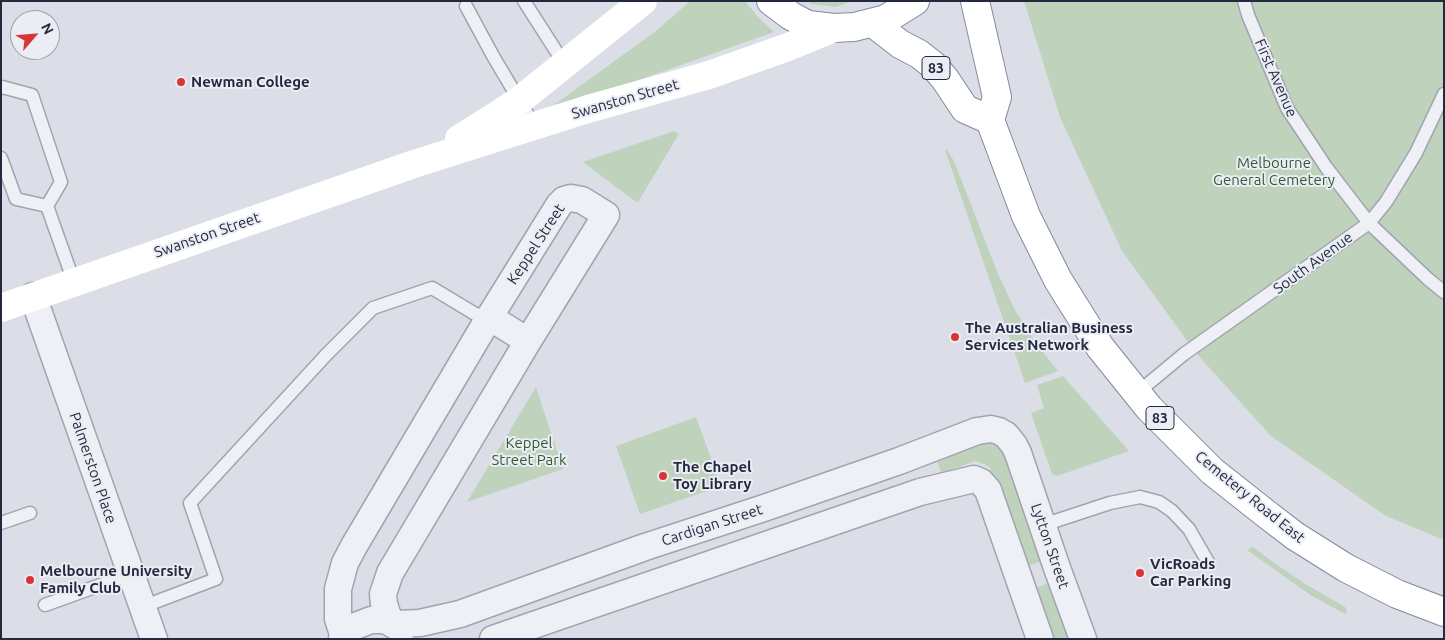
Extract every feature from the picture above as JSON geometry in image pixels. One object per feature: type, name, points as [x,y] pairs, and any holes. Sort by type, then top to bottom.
[{"type":"main road","name":"Swanston Street","points":[[414,164],[520,100],[643,1]]},
{"type":"main road","points":[[771,1],[791,16],[808,24],[834,28],[854,27],[886,19],[915,1]]},
{"type":"main road","points":[[975,1],[997,97],[990,120]]},
{"type":"main road","name":"83","points":[[873,23],[900,44],[919,54],[933,66],[945,78],[965,109],[990,120]]},
{"type":"main road","name":"Swanston Street","points":[[1,308],[414,164],[531,127],[708,75],[788,47],[834,28]]},
{"type":"main road","name":"Cemetery Road East","points":[[990,120],[1026,216],[1058,280],[1100,347],[1150,408],[1212,471],[1295,536],[1372,582],[1444,612]]},
{"type":"street","name":"Keppel Street","points":[[343,638],[338,619],[339,583],[345,563],[354,546],[488,319],[561,202],[571,198],[582,200],[606,215],[528,341],[390,573],[383,594],[384,604],[398,628]]},
{"type":"street","name":"Palmerston Place","points":[[33,296],[154,639]]},
{"type":"street","points":[[488,319],[528,341]]},
{"type":"street","name":"Cardigan Street","points":[[343,638],[353,627],[364,621],[376,620],[398,628],[448,618],[984,429],[991,429],[1002,433],[1011,441],[1018,453]]},
{"type":"street","name":"Lytton Street","points":[[1018,453],[1083,639]]},
{"type":"street","points":[[493,639],[920,492],[976,479],[988,490],[1040,639]]},
{"type":"street","points":[[764,508],[776,542]]},
{"type":"street","points":[[1019,581],[1057,568]]},
{"type":"street","points":[[579,571],[590,606]]},
{"type":"lane","points":[[524,1],[564,65]]},
{"type":"lane","name":"First Avenue","points":[[1244,1],[1248,15],[1287,108],[1331,175],[1369,223],[1444,292]]},
{"type":"lane","points":[[466,6],[520,100],[528,115],[531,127]]},
{"type":"lane","points":[[1,88],[32,95],[61,182],[47,206],[74,282]]},
{"type":"lane","name":"South Avenue","points":[[1137,393],[1184,354],[1369,223],[1386,202],[1416,153],[1444,94]]},
{"type":"lane","points":[[1,158],[16,198],[47,206]]},
{"type":"lane","points":[[142,607],[216,579],[190,504],[326,355],[373,308],[432,288],[488,319]]},
{"type":"lane","points":[[1043,525],[1110,503],[1140,497],[1159,502],[1172,511],[1189,529],[1208,562]]},
{"type":"lane","points":[[1,523],[30,513]]},
{"type":"lane","points":[[45,605],[131,574]]},
{"type":"green space","points":[[690,1],[745,1],[774,32],[540,115],[656,31]]},
{"type":"green space","points":[[808,1],[852,1],[836,7],[811,4]]},
{"type":"green space","name":"Melbourne General Cemetery","points":[[1024,1],[1444,1],[1444,540],[1386,516],[1271,436],[1196,353],[1122,251],[1060,117]]},
{"type":"green space","points":[[674,131],[679,134],[638,202],[583,162]]},
{"type":"green space","points":[[945,150],[947,150],[954,161],[998,274],[1015,310],[1035,342],[1058,371],[1025,383]]},
{"type":"green space","points":[[1063,376],[1129,451],[1057,476],[1052,474],[1031,413],[1044,408],[1037,385]]},
{"type":"green space","name":"Keppel Street Park","points":[[536,387],[563,469],[467,502]]},
{"type":"green space","points":[[696,417],[721,486],[640,514],[616,446]]},
{"type":"green space","points":[[983,441],[999,444],[1004,447],[1042,561],[1028,566],[1022,563],[989,467],[976,461],[941,473],[936,458]]},
{"type":"green space","points":[[1253,547],[1305,584],[1345,607],[1347,611],[1345,614],[1312,596],[1247,550]]},
{"type":"green space","points":[[1050,583],[1074,639],[1047,639],[1035,588]]},
{"type":"place","name":"Newman College","points":[[181,82]]},
{"type":"place","name":"The Australian Business Services Network","points":[[955,337]]},
{"type":"place","name":"The Chapel Toy Library","points":[[663,476]]},
{"type":"place","name":"VicRoads Car Parking","points":[[1140,573]]},
{"type":"place","name":"Melbourne University Family Club","points":[[30,580]]}]
